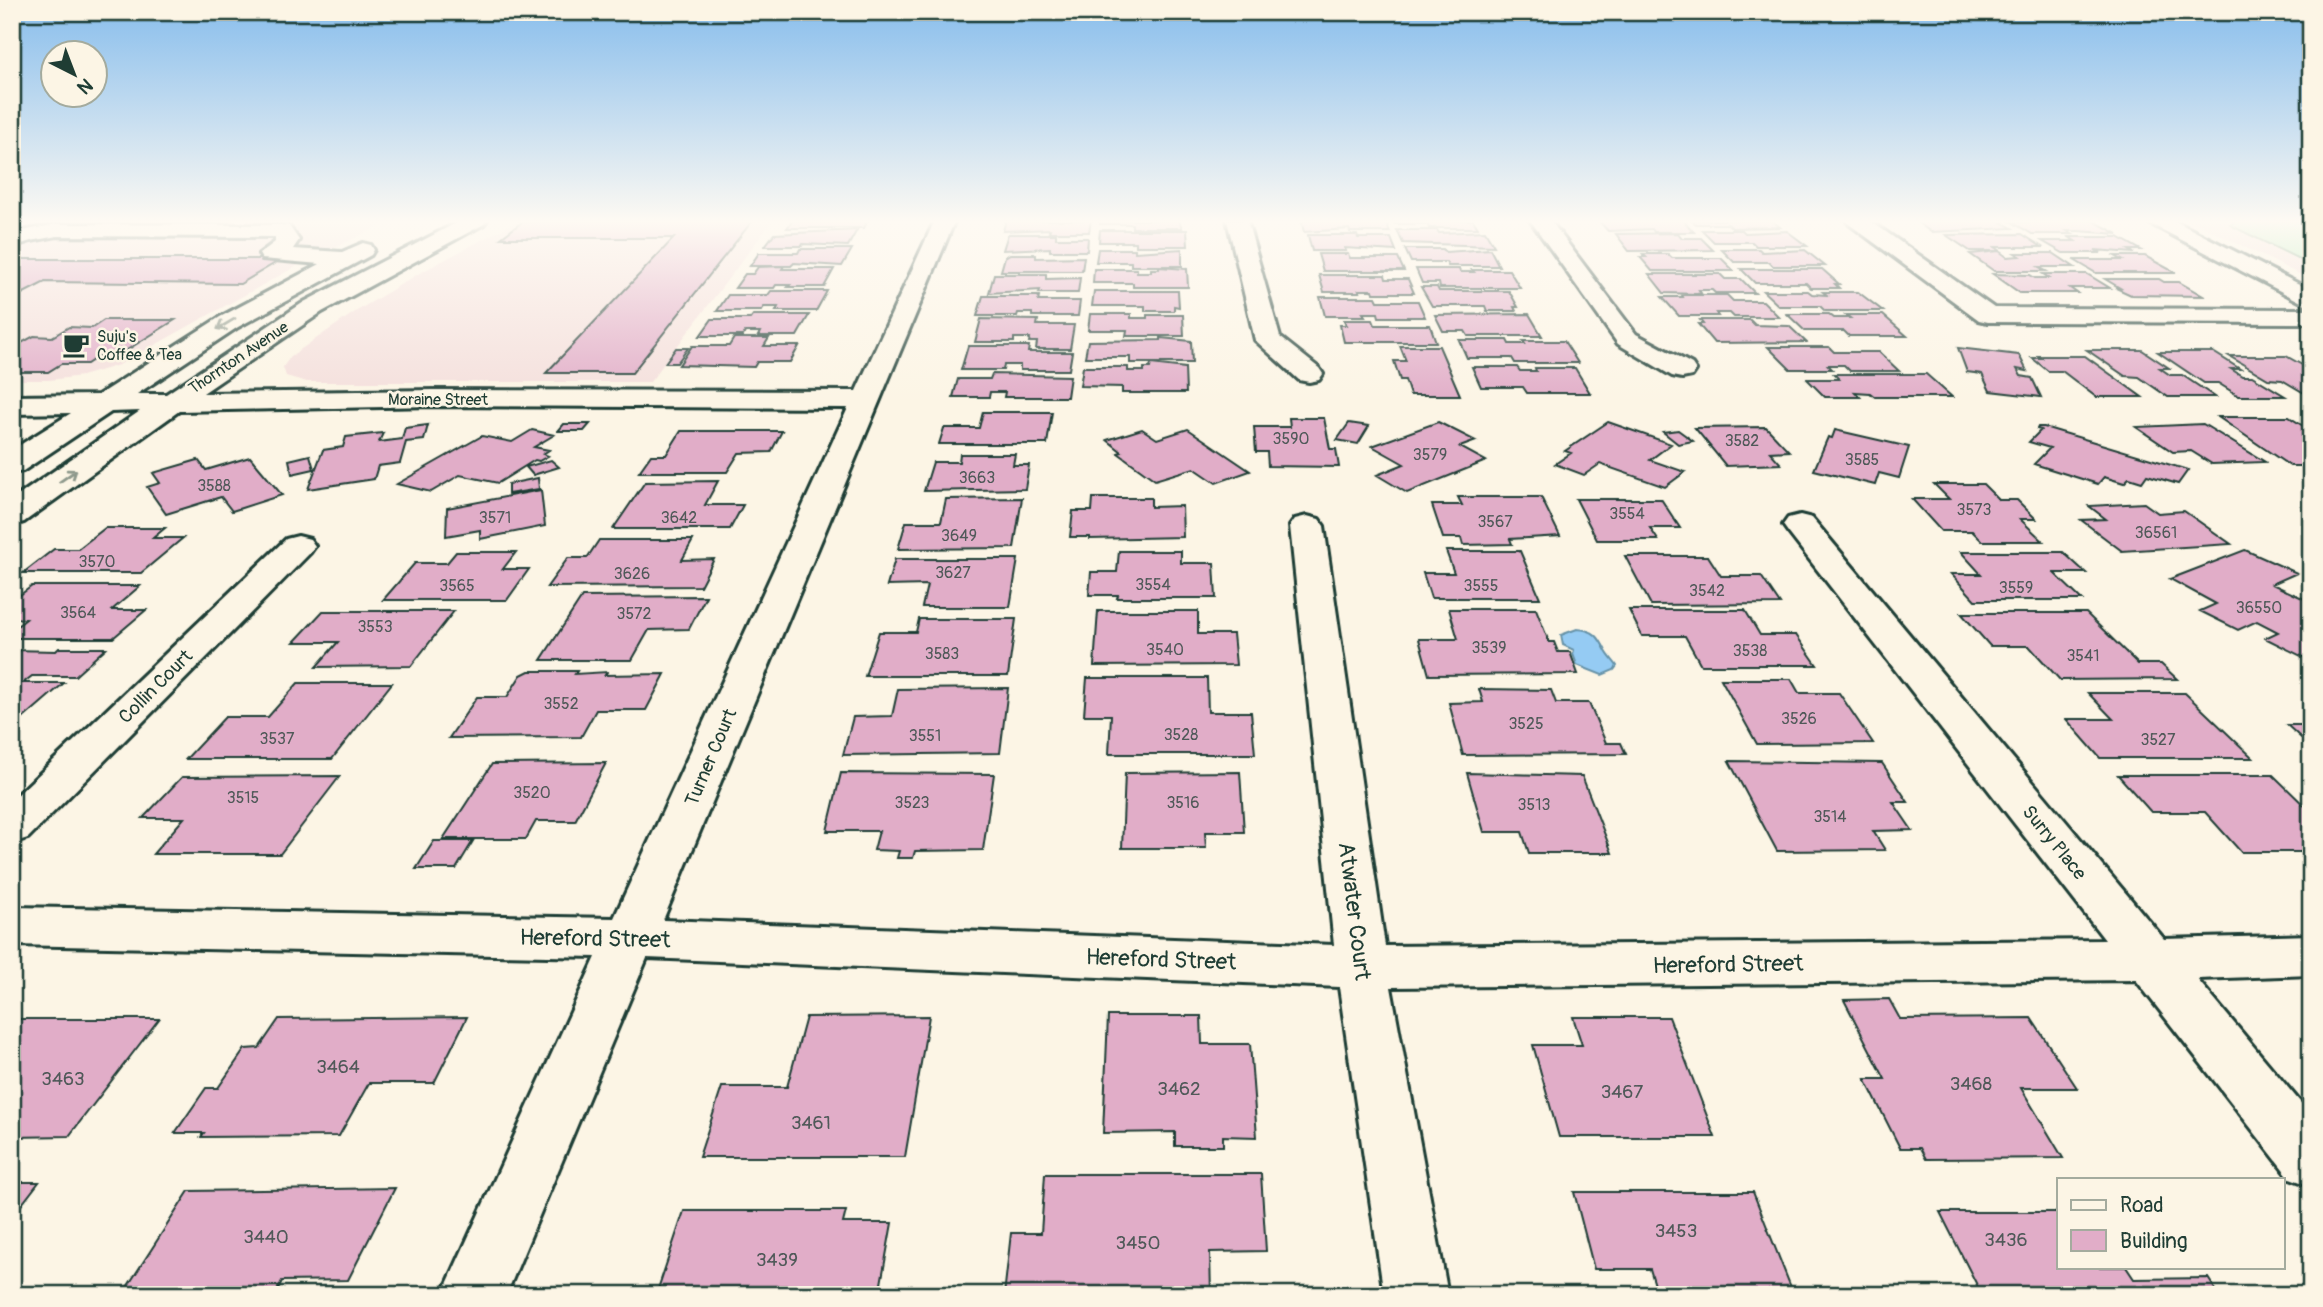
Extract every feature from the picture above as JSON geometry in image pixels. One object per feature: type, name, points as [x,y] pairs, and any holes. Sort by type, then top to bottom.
[{"type":"street","name":"Thornton Avenue","points":[[12,464],[229,322],[305,281]]},
{"type":"street","name":"Thornton Avenue","points":[[12,515],[313,307],[362,281]]},
{"type":"street","name":"Turner Court","points":[[474,1295],[918,281]]},
{"type":"street","points":[[1253,281],[1268,340],[1309,374]]},
{"type":"street","points":[[1584,281],[1626,339],[1682,370]]},
{"type":"street","points":[[1941,281],[1988,315],[2311,316]]},
{"type":"street","points":[[2275,281],[2311,300]]},
{"type":"street","name":"Moraine Street","points":[[12,405],[434,398],[864,400]]},
{"type":"street","name":"Surry Place","points":[[1800,525],[2311,1159]]},
{"type":"street","name":"Atwater Court","points":[[1307,526],[1362,967],[1416,1295]]},
{"type":"street","name":"Collin Court","points":[[12,827],[298,546]]},
{"type":"street","name":"Hereford Street","points":[[12,926],[631,938],[1362,967],[2149,960],[2311,955]]},
{"type":"shaded area","points":[[12,281],[270,281],[119,365],[82,376],[49,380],[12,380]]},
{"type":"shaded area","points":[[406,281],[727,281],[650,382],[307,382],[286,376],[283,367],[291,356]]},
{"type":"water","points":[[1577,629],[1588,631],[1598,638],[1617,666],[1614,670],[1602,675],[1577,665],[1574,650],[1563,645],[1561,635]]},
{"type":"building","points":[[12,281],[245,281],[240,284],[45,282],[12,299]]},
{"type":"building","points":[[633,281],[705,281],[632,373],[546,373]]},
{"type":"building","points":[[740,281],[827,281],[824,287],[776,285],[774,288],[735,288]]},
{"type":"building","points":[[992,281],[1080,281],[1078,293],[1039,293],[1040,290],[989,293]]},
{"type":"building","points":[[1188,281],[1188,287],[1133,287],[1133,283],[1093,283]]},
{"type":"building","points":[[1321,281],[1409,281],[1414,293],[1374,293],[1373,290],[1324,292]]},
{"type":"building","points":[[1421,281],[1516,281],[1520,288],[1440,288],[1439,283]]},
{"type":"building","points":[[1655,281],[1743,281],[1755,293],[1715,293],[1712,290],[1699,290],[1701,293],[1697,294],[1664,293]]},
{"type":"building","points":[[1753,281],[1836,281],[1839,288],[1811,288],[1806,283]]},
{"type":"building","points":[[2003,281],[2098,281],[2110,288],[2070,288],[2077,293],[2020,293]]},
{"type":"building","points":[[2108,281],[2179,282],[2203,296],[2131,295],[2116,288],[2120,288]]},
{"type":"building","points":[[1421,287],[1437,287],[1439,291],[1509,291],[1518,307],[1514,307],[1516,311],[1487,311],[1485,306],[1432,306]]},
{"type":"building","points":[[771,291],[827,291],[816,311],[776,311],[778,307],[764,307],[761,311],[717,311],[728,295],[768,295]]},
{"type":"building","points":[[1094,291],[1178,291],[1179,307],[1174,306],[1174,311],[1145,311],[1145,306],[1092,306]]},
{"type":"building","points":[[1763,291],[1808,291],[1812,294],[1827,295],[1823,292],[1858,292],[1883,311],[1825,311],[1820,306],[1779,306]]},
{"type":"building","points":[[1682,295],[1727,295],[1733,301],[1763,301],[1779,317],[1734,317],[1730,313],[1716,313],[1718,316],[1679,316],[1662,297],[1683,297]]},
{"type":"building","points":[[983,296],[1039,296],[1038,301],[1080,301],[1078,316],[1032,316],[1032,313],[1018,313],[1017,316],[977,316]]},
{"type":"building","points":[[1320,297],[1376,297],[1378,301],[1418,301],[1425,317],[1379,317],[1378,313],[1363,313],[1365,316],[1325,316]]},
{"type":"building","points":[[1090,314],[1131,314],[1131,318],[1183,315],[1184,336],[1126,336],[1127,330],[1088,330]]},
{"type":"building","points":[[1529,314],[1542,336],[1468,336],[1465,331],[1443,331],[1435,315]]},
{"type":"building","points":[[1787,314],[1829,314],[1834,318],[1850,318],[1846,315],[1883,315],[1907,336],[1849,336],[1844,331],[1805,331]]},
{"type":"building","points":[[753,315],[809,315],[797,336],[758,336],[760,332],[745,332],[743,336],[700,336],[712,319],[750,319]]},
{"type":"building","points":[[981,319],[1038,320],[1037,325],[1074,325],[1070,349],[1036,349],[1037,342],[1029,342],[1030,338],[1014,338],[1014,342],[975,342]]},
{"type":"building","points":[[104,320],[175,320],[122,353],[102,354],[87,364],[61,364],[48,372],[12,372],[12,348],[34,336],[52,337],[69,327],[92,328]]},
{"type":"building","points":[[1344,320],[1373,320],[1375,325],[1430,325],[1436,342],[1344,342],[1340,325],[1346,325]]},
{"type":"building","points":[[1700,320],[1750,320],[1755,325],[1789,326],[1806,342],[1714,343],[1698,324],[1703,324]]},
{"type":"building","points":[[734,338],[769,338],[764,346],[799,346],[790,362],[757,362],[754,367],[679,365],[692,346],[729,346]]},
{"type":"building","points":[[1161,338],[1191,341],[1192,363],[1130,363],[1130,357],[1085,357],[1088,341]]},
{"type":"building","points":[[1459,340],[1507,340],[1509,344],[1525,344],[1523,341],[1564,341],[1578,363],[1515,363],[1512,358],[1467,358]]},
{"type":"building","points":[[968,346],[1029,346],[1028,352],[1072,352],[1069,370],[1020,370],[1020,365],[1004,365],[1003,370],[961,370]]},
{"type":"building","points":[[1400,346],[1439,346],[1460,395],[1410,395],[1405,380],[1400,380],[1394,361],[1406,361]]},
{"type":"building","points":[[1768,347],[1829,347],[1834,352],[1879,352],[1899,371],[1850,371],[1844,365],[1828,365],[1832,369],[1790,369]]},
{"type":"building","points":[[676,348],[688,348],[677,363],[665,363]]},
{"type":"building","points":[[1958,348],[2019,355],[2027,371],[2017,369],[2021,376],[2032,378],[2041,397],[1990,391],[1982,374],[1967,372]]},
{"type":"building","points":[[2087,350],[2142,350],[2169,368],[2160,368],[2170,375],[2182,375],[2215,397],[2168,397],[2139,377],[2125,376]]},
{"type":"building","points":[[2158,352],[2213,352],[2240,369],[2231,369],[2242,376],[2252,376],[2285,396],[2239,396],[2218,383],[2204,383]]},
{"type":"building","points":[[2038,356],[2085,356],[2142,397],[2096,397],[2062,371],[2048,371],[2032,358],[2041,358]]},
{"type":"building","points":[[2229,356],[2286,356],[2311,370],[2311,397],[2282,380],[2268,379]]},
{"type":"building","points":[[1151,364],[1185,368],[1186,393],[1122,393],[1122,387],[1080,386],[1083,367],[1128,367],[1128,371],[1144,371],[1144,368],[1150,368]]},
{"type":"building","points":[[1472,367],[1517,367],[1520,371],[1536,371],[1535,368],[1575,368],[1590,393],[1527,393],[1523,387],[1481,387]]},
{"type":"building","points":[[992,374],[1070,376],[1067,397],[1004,397],[1005,392],[990,392],[989,397],[953,397],[958,379],[990,379]]},
{"type":"building","points":[[1834,374],[1926,374],[1952,397],[1875,397],[1870,393],[1855,392],[1860,397],[1825,397],[1807,379],[1839,379]]},
{"type":"building","points":[[983,412],[1052,412],[1047,444],[939,444],[944,428],[979,428]]},
{"type":"building","points":[[2218,417],[2289,417],[2311,431],[2311,466],[2290,466]]},
{"type":"building","points":[[1289,418],[1324,418],[1330,449],[1336,449],[1339,467],[1268,466],[1267,452],[1256,452],[1254,427],[1290,427]]},
{"type":"building","points":[[1438,422],[1476,441],[1460,447],[1486,461],[1407,493],[1377,475],[1404,464],[1372,446]]},
{"type":"building","points":[[1608,422],[1671,444],[1650,460],[1685,472],[1665,487],[1600,464],[1584,475],[1555,464],[1571,453],[1565,451]]},
{"type":"building","points":[[1349,423],[1369,426],[1358,444],[1337,440]]},
{"type":"building","points":[[564,424],[590,424],[584,431],[558,431]]},
{"type":"building","points":[[2203,424],[2265,462],[2212,464],[2191,451],[2173,452],[2136,427]]},
{"type":"building","points":[[428,425],[424,440],[406,442],[400,463],[378,466],[374,479],[308,489],[323,450],[343,447],[346,437],[383,433],[379,442],[402,439],[405,428]]},
{"type":"building","points":[[1766,427],[1789,451],[1770,452],[1781,464],[1726,466],[1695,428]]},
{"type":"building","points":[[2038,427],[2188,470],[2178,484],[2147,475],[2142,482],[2129,478],[2124,483],[2104,477],[2098,484],[2034,464],[2050,448],[2029,442],[2041,430],[2037,429]]},
{"type":"building","points":[[1142,429],[1157,439],[1188,429],[1250,471],[1216,483],[1194,468],[1155,480],[1118,453],[1122,452],[1107,440]]},
{"type":"building","points":[[532,430],[554,435],[534,447],[549,450],[543,454],[548,456],[539,461],[535,460],[498,483],[460,475],[431,492],[397,484],[482,436],[512,442]]},
{"type":"building","points":[[1678,430],[1693,441],[1678,444],[1663,432]]},
{"type":"building","points":[[1835,430],[1909,447],[1899,478],[1879,473],[1875,485],[1814,470],[1828,437],[1832,438]]},
{"type":"building","points":[[681,431],[782,431],[771,452],[739,453],[727,472],[639,472],[651,455],[666,455]]},
{"type":"building","points":[[960,454],[1015,454],[1013,465],[1029,465],[1025,489],[924,491],[933,462],[959,462]]},
{"type":"building","points":[[310,455],[314,469],[292,474],[289,460]]},
{"type":"building","points":[[250,457],[282,495],[232,511],[221,497],[166,514],[147,487],[160,483],[153,473],[198,460],[206,470]]},
{"type":"building","points":[[551,460],[559,467],[533,475],[526,467]]},
{"type":"building","points":[[538,478],[539,489],[508,494],[508,484]]},
{"type":"building","points":[[718,481],[705,505],[743,505],[730,529],[613,529],[645,482]]},
{"type":"building","points":[[1934,484],[1983,484],[1999,500],[2017,500],[2036,519],[2020,519],[2043,541],[1982,541],[1972,531],[1941,531],[1912,499],[1949,499]]},
{"type":"building","points":[[541,490],[545,526],[480,539],[480,530],[446,536],[447,508]]},
{"type":"building","points":[[1458,497],[1541,497],[1560,536],[1510,539],[1512,544],[1463,545],[1461,538],[1443,538],[1432,505],[1462,505]]},
{"type":"building","points":[[1022,498],[1014,548],[898,549],[906,522],[941,522],[946,499]]},
{"type":"building","points":[[1093,498],[1151,498],[1151,507],[1182,506],[1183,537],[1070,537],[1073,511],[1092,511]]},
{"type":"building","points":[[1576,499],[1661,499],[1680,528],[1650,528],[1658,540],[1597,540]]},
{"type":"building","points":[[2144,503],[2158,513],[2184,511],[2231,544],[2122,551],[2081,520],[2106,519],[2089,506]]},
{"type":"building","points":[[105,528],[165,528],[153,538],[183,538],[141,573],[23,573],[54,549],[78,549]]},
{"type":"building","points":[[599,540],[693,540],[682,560],[714,559],[700,586],[547,587],[568,558],[587,558]]},
{"type":"building","points":[[2245,550],[2297,573],[2272,584],[2311,602],[2311,661],[2265,638],[2278,632],[2257,621],[2238,630],[2200,611],[2216,604],[2170,579]]},
{"type":"building","points":[[1119,551],[1181,551],[1181,563],[1214,563],[1216,598],[1117,598],[1118,595],[1089,595],[1091,572],[1117,572]]},
{"type":"building","points":[[1446,551],[1520,551],[1540,598],[1431,598],[1423,573],[1454,573]]},
{"type":"building","points":[[456,552],[516,552],[503,569],[529,569],[507,600],[383,600],[415,563],[447,563]]},
{"type":"building","points":[[1961,552],[2063,552],[2086,573],[2054,573],[2082,600],[1975,600],[1951,574],[1981,574]]},
{"type":"building","points":[[1625,556],[1708,556],[1721,576],[1761,576],[1780,604],[1651,605]]},
{"type":"building","points":[[895,559],[1018,559],[1010,607],[922,607],[927,585],[887,586]]},
{"type":"building","points":[[32,586],[140,586],[112,610],[146,610],[113,638],[12,638],[12,630],[26,619],[12,618],[15,613],[12,613],[12,601]]},
{"type":"building","points":[[706,596],[689,629],[649,630],[632,660],[541,660],[582,597]]},
{"type":"building","points":[[1449,609],[1536,609],[1549,642],[1554,642],[1558,652],[1570,652],[1578,674],[1429,675],[1419,639],[1458,639]]},
{"type":"building","points":[[1629,610],[1745,610],[1760,635],[1796,635],[1817,665],[1701,665],[1685,636],[1642,636]]},
{"type":"building","points":[[323,611],[454,611],[411,666],[316,667],[338,642],[294,642]]},
{"type":"building","points":[[1098,611],[1198,611],[1198,634],[1233,634],[1236,665],[1094,666]]},
{"type":"building","points":[[1961,613],[2086,613],[2138,664],[2161,664],[2177,679],[2060,680],[2029,646],[1990,646]]},
{"type":"building","points":[[919,619],[1016,619],[1008,676],[865,676],[879,632],[916,632]]},
{"type":"building","points":[[59,648],[106,648],[75,676],[32,676],[23,683],[64,683],[19,722],[12,722],[12,650],[56,651]]},
{"type":"building","points":[[529,671],[577,671],[575,674],[607,672],[605,675],[665,674],[646,710],[596,710],[581,737],[449,738],[477,697],[507,697],[521,675]]},
{"type":"building","points":[[1087,678],[1207,678],[1208,712],[1251,712],[1255,754],[1109,754],[1111,715],[1084,715]]},
{"type":"building","points":[[1721,679],[1791,679],[1799,693],[1839,693],[1873,743],[1757,744]]},
{"type":"building","points":[[298,683],[392,683],[332,759],[186,759],[225,717],[268,717]]},
{"type":"building","points":[[1008,688],[1000,753],[843,755],[853,717],[892,716],[898,689]]},
{"type":"building","points":[[1479,689],[1551,690],[1556,703],[1589,703],[1606,743],[1621,743],[1626,754],[1463,755],[1449,703],[1483,702]]},
{"type":"building","points":[[2088,693],[2185,693],[2253,758],[2100,758],[2066,719],[2113,719]]},
{"type":"building","points":[[2287,725],[2311,725],[2311,747]]},
{"type":"building","points":[[1729,761],[1882,763],[1908,802],[1893,802],[1912,830],[1873,831],[1885,850],[1777,851]]},
{"type":"building","points":[[606,763],[575,821],[536,821],[526,839],[443,839],[492,764]]},
{"type":"building","points":[[1240,772],[1244,832],[1205,832],[1206,848],[1122,848],[1125,773]]},
{"type":"building","points":[[841,773],[994,774],[983,850],[915,851],[913,858],[897,858],[899,851],[874,850],[879,831],[827,831]]},
{"type":"building","points":[[1467,773],[1582,776],[1612,853],[1529,853],[1522,832],[1484,832]]},
{"type":"building","points":[[2118,775],[2273,775],[2311,812],[2311,852],[2241,852],[2205,812],[2151,812]]},
{"type":"building","points":[[340,776],[280,854],[153,854],[184,818],[143,818],[182,777]]},
{"type":"building","points":[[434,841],[473,841],[456,869],[416,869]]},
{"type":"building","points":[[1889,999],[1900,1019],[2031,1018],[2077,1088],[2021,1088],[2063,1158],[1926,1159],[1920,1148],[1900,1148],[1865,1079],[1885,1079],[1844,1000]]},
{"type":"building","points":[[929,1016],[905,1157],[699,1157],[722,1087],[787,1087],[806,1017]]},
{"type":"building","points":[[1108,1016],[1201,1016],[1202,1044],[1250,1044],[1257,1137],[1223,1136],[1223,1146],[1175,1146],[1175,1132],[1103,1133]]},
{"type":"building","points":[[467,1017],[434,1083],[369,1083],[339,1136],[201,1137],[204,1133],[175,1133],[206,1088],[218,1088],[245,1049],[259,1048],[279,1019]]},
{"type":"building","points":[[1573,1017],[1669,1017],[1715,1137],[1559,1137],[1533,1045],[1582,1045]]},
{"type":"building","points":[[12,1019],[159,1019],[69,1136],[12,1137]]},
{"type":"building","points":[[1045,1174],[1261,1174],[1266,1251],[1210,1252],[1211,1295],[1004,1295],[1011,1233],[1041,1233]]},
{"type":"building","points":[[12,1182],[39,1182],[12,1217]]},
{"type":"building","points":[[395,1188],[348,1280],[282,1281],[275,1295],[122,1295],[189,1191]]},
{"type":"building","points":[[1574,1192],[1753,1192],[1794,1295],[1658,1295],[1650,1269],[1594,1269]]},
{"type":"building","points":[[684,1211],[846,1211],[843,1223],[892,1223],[879,1295],[656,1295]]},
{"type":"building","points":[[1940,1212],[2057,1212],[2057,1268],[2127,1268],[2134,1279],[2208,1278],[2219,1295],[1982,1295]]},
{"type":"place","name":"Suju's Coffee & Tea","points":[[76,345]]}]
